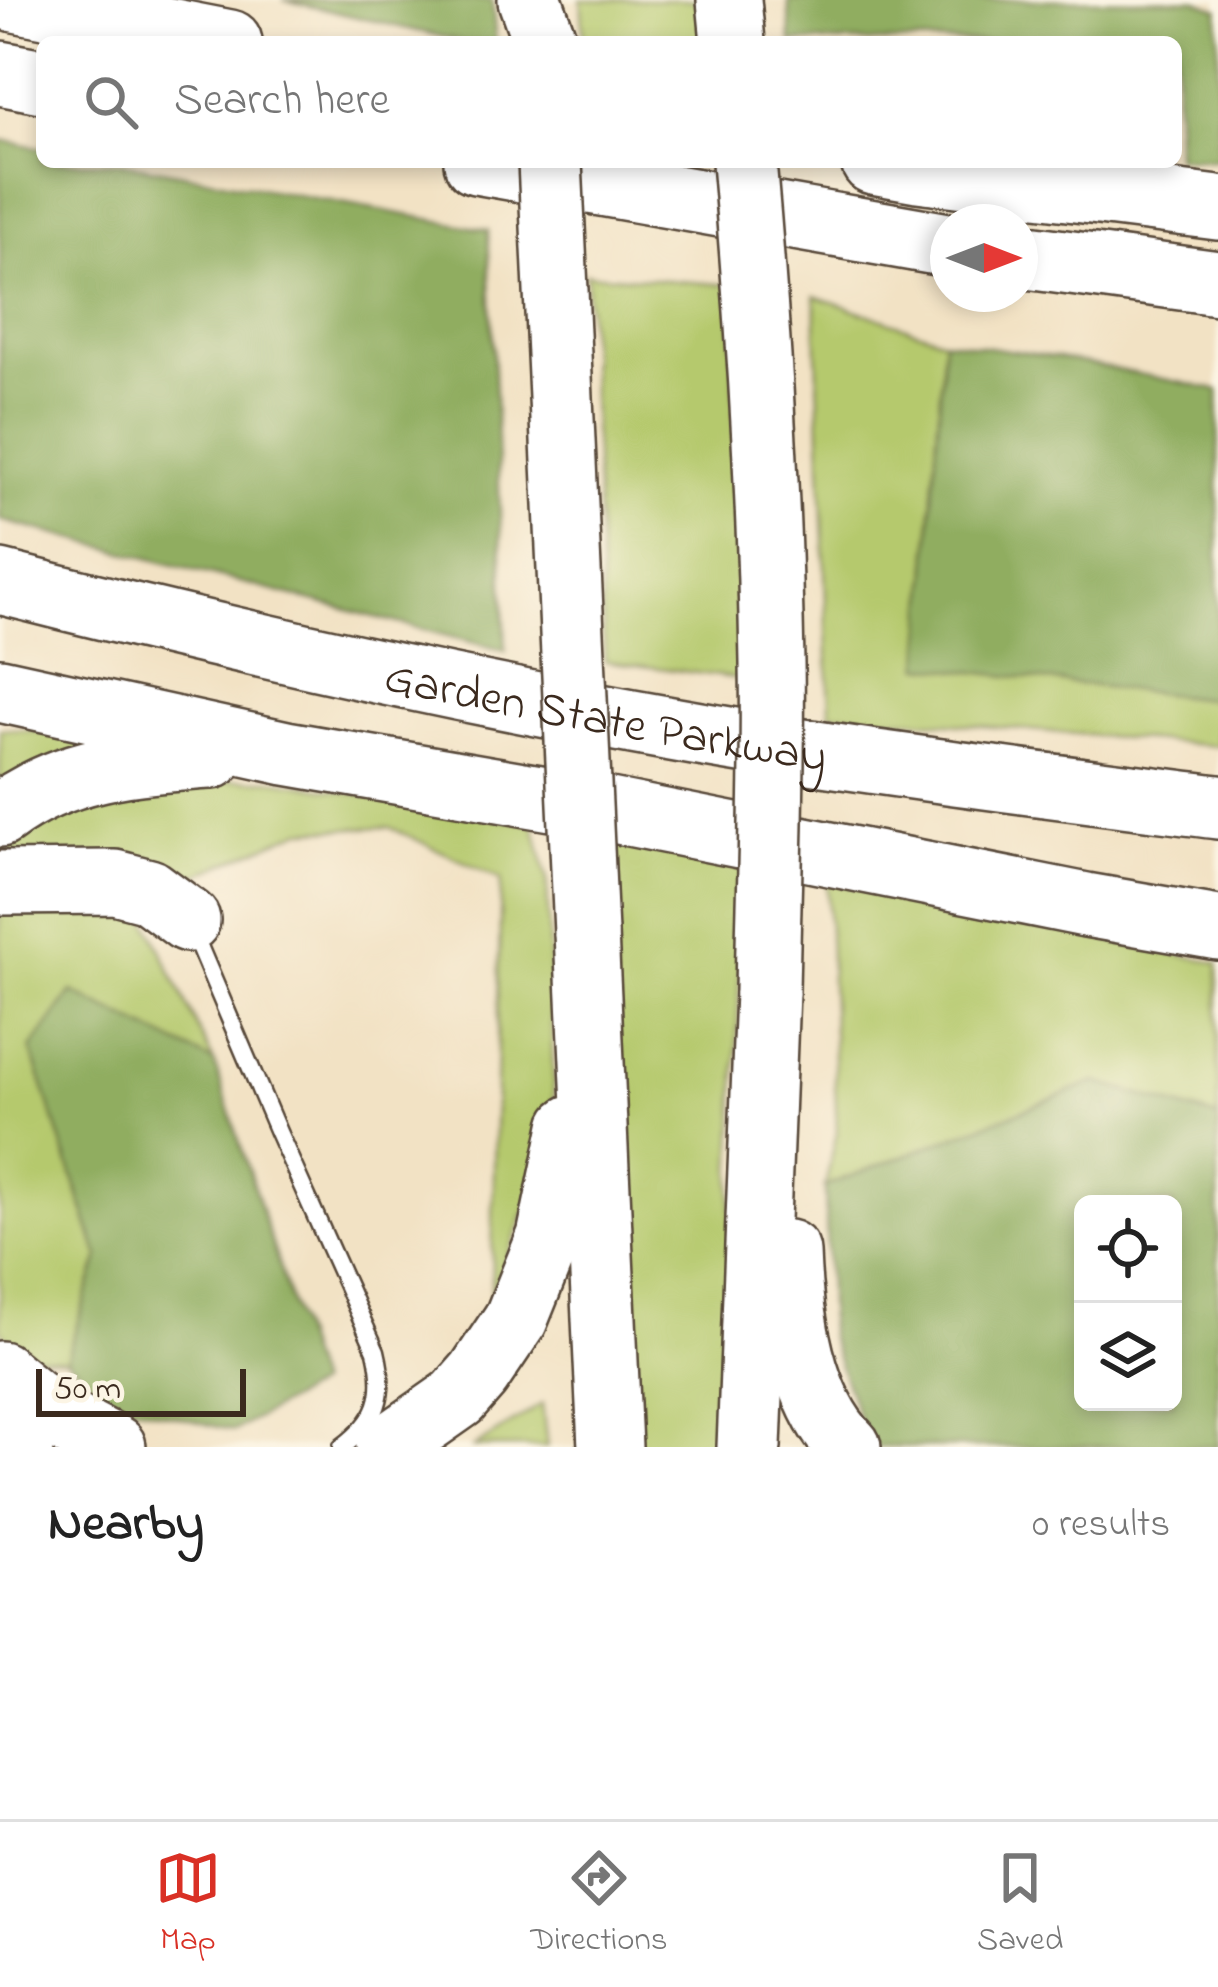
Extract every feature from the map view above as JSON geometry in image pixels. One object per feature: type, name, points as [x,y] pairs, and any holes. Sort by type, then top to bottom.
[{"type":"highway","points":[[530,0],[543,36]]},
{"type":"highway","points":[[543,0],[545,36]]},
{"type":"highway","points":[[729,0],[733,36]]},
{"type":"highway","points":[[40,3],[201,36]]},
{"type":"highway","points":[[0,73],[36,80]]},
{"type":"highway","points":[[510,168],[930,242]]},
{"type":"highway","points":[[550,168],[610,1447]]},
{"type":"highway","points":[[745,168],[759,331],[772,669],[766,1010],[749,1447]]},
{"type":"highway","points":[[907,168],[1218,208]]},
{"type":"highway","points":[[1038,259],[1218,284]]},
{"type":"highway","name":"Garden State Parkway","points":[[0,582],[309,657],[676,730],[950,773],[1218,807]]},
{"type":"highway","points":[[0,690],[286,752],[1218,928]]},
{"type":"highway","points":[[0,815],[38,791],[91,770],[135,762],[286,752]]},
{"type":"highway","points":[[0,883],[115,881],[149,891],[188,920]]},
{"type":"highway","points":[[766,1010],[784,1112],[789,1279],[798,1341],[826,1417],[849,1447]]},
{"type":"highway","points":[[388,1447],[458,1398],[516,1319],[549,1237],[591,1037]]},
{"type":"highway","points":[[0,1373],[49,1413],[114,1447]]},
{"type":"highway","points":[[0,1431],[21,1447]]},
{"type":"lane","points":[[188,920],[376,1351],[381,1371],[376,1408],[365,1428],[342,1447]]},
{"type":"green space","points":[[283,0],[492,0],[495,36],[439,36]]},
{"type":"green space","points":[[581,0],[708,0],[713,36],[584,36]]},
{"type":"green space","points":[[788,0],[1195,0],[1218,9],[1218,160],[1182,157],[1182,36],[791,36]]},
{"type":"green space","points":[[0,140],[36,147],[36,168],[152,168],[488,230],[506,651],[0,520]]},
{"type":"green space","points":[[586,274],[731,285],[742,679],[605,661]]},
{"type":"green space","points":[[815,296],[944,340],[921,665],[1218,700],[1218,746],[830,713]]},
{"type":"green space","points":[[944,340],[1218,390],[1218,700],[921,666]]},
{"type":"green space","points":[[0,729],[153,738],[0,802]]},
{"type":"green space","points":[[162,780],[273,780],[534,824],[547,878],[555,1137],[491,1298],[501,879],[389,827],[302,830],[179,883],[0,853],[78,805]]},
{"type":"green space","points":[[608,838],[744,857],[722,1447],[637,1447]]},
{"type":"green space","points":[[827,881],[1218,963],[1218,1118],[1096,1082],[825,1186],[837,1132]]},
{"type":"green space","points":[[138,901],[214,1062],[72,992],[32,1048],[99,1257],[66,1359],[21,1354],[0,1330],[0,904]]},
{"type":"green space","points":[[72,992],[214,1062],[317,1385],[234,1431],[114,1401],[66,1359],[99,1257],[31,1049]]},
{"type":"green space","points":[[1096,1082],[1218,1118],[1218,1447],[869,1447],[829,1336],[825,1186]]},
{"type":"green space","points":[[542,1404],[547,1447],[474,1447]]}]
